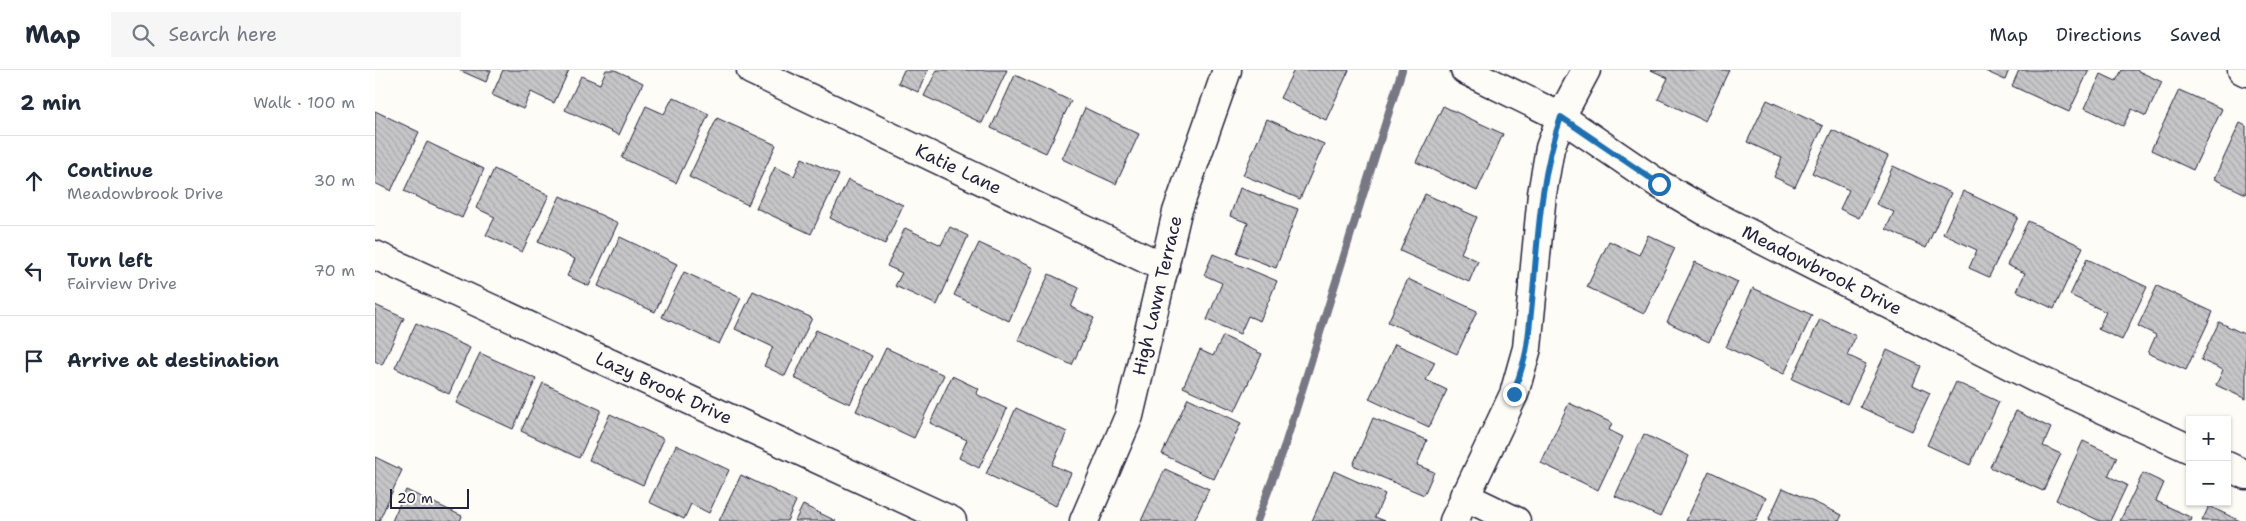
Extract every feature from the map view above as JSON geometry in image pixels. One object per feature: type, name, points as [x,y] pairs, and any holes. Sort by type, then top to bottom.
[{"type":"street","name":"Katie Lane","points":[[751,70],[1165,268]]},
{"type":"street","name":"High Lawn Terrace","points":[[1084,521],[1129,416],[1177,212],[1227,70]]},
{"type":"street","name":"Meadowbrook Drive","points":[[1465,70],[1561,117],[1659,184],[1707,212],[2035,378],[2186,447]]},
{"type":"street","points":[[1454,521],[1464,496],[1514,394],[1527,348],[1542,194],[1550,148],[1561,117],[1587,70]]},
{"type":"street","points":[[2242,70],[2246,72]]},
{"type":"street","name":"Lazy Brook Drive","points":[[375,255],[952,521]]},
{"type":"street","points":[[2231,468],[2246,475]]},
{"type":"street","points":[[1464,496],[1516,521]]},
{"type":"building","points":[[459,70],[491,70],[486,82]]},
{"type":"building","points":[[503,70],[569,70],[554,103],[531,92],[523,109],[492,95]]},
{"type":"building","points":[[606,70],[615,70],[643,83],[619,135],[565,110],[581,76],[600,84]]},
{"type":"building","points":[[904,70],[928,70],[918,92],[898,83]]},
{"type":"building","points":[[937,70],[1007,70],[982,123],[924,96]]},
{"type":"building","points":[[1294,70],[1349,70],[1326,120],[1280,98]]},
{"type":"building","points":[[1651,70],[1729,70],[1705,121],[1658,99],[1668,78]]},
{"type":"building","points":[[1983,70],[2009,70],[2005,80]]},
{"type":"building","points":[[2019,70],[2089,70],[2069,112],[2012,86]]},
{"type":"building","points":[[2122,70],[2136,70],[2162,82],[2146,116],[2132,109],[2123,126],[2085,108],[2101,74],[2116,81]]},
{"type":"building","points":[[1015,75],[1071,101],[1046,153],[991,128]]},
{"type":"building","points":[[2179,90],[2222,109],[2193,170],[2151,150]]},
{"type":"building","points":[[673,97],[709,114],[676,183],[622,158],[646,106],[664,114]]},
{"type":"building","points":[[1767,100],[1823,126],[1795,187],[1774,177],[1782,158],[1747,142]]},
{"type":"building","points":[[1443,106],[1503,134],[1477,191],[1416,162]]},
{"type":"building","points":[[1085,108],[1139,134],[1116,184],[1062,159]]},
{"type":"building","points":[[375,111],[419,132],[391,191],[375,183]]},
{"type":"building","points":[[717,118],[776,145],[748,205],[689,177]]},
{"type":"building","points":[[1267,119],[1324,144],[1300,199],[1243,175]]},
{"type":"building","points":[[2240,123],[2246,126],[2246,194],[2214,179]]},
{"type":"building","points":[[1832,130],[1888,156],[1859,218],[1840,209],[1849,190],[1812,173]]},
{"type":"building","points":[[427,142],[484,169],[462,218],[404,191]]},
{"type":"building","points":[[802,158],[839,175],[811,234],[756,208],[775,167],[794,176]]},
{"type":"building","points":[[1893,166],[1951,193],[1926,248],[1886,229],[1894,212],[1876,204]]},
{"type":"building","points":[[494,169],[549,195],[522,252],[486,235],[495,217],[476,208]]},
{"type":"building","points":[[848,180],[903,205],[885,244],[830,218]]},
{"type":"building","points":[[1240,188],[1298,209],[1276,268],[1237,253],[1248,223],[1230,216]]},
{"type":"building","points":[[1963,191],[2018,217],[1989,277],[1969,268],[1977,250],[1943,234]]},
{"type":"building","points":[[1425,194],[1477,217],[1461,253],[1478,261],[1469,282],[1400,251]]},
{"type":"building","points":[[560,196],[618,223],[589,286],[567,276],[575,259],[538,242]]},
{"type":"building","points":[[2028,221],[2083,247],[2054,309],[2017,291],[2025,273],[2007,265]]},
{"type":"building","points":[[950,227],[968,236],[937,305],[895,286],[902,273],[887,266],[905,228],[941,245]]},
{"type":"building","points":[[1648,235],[1675,248],[1644,314],[1587,287],[1609,241],[1639,255]]},
{"type":"building","points":[[620,237],[677,264],[655,312],[598,286]]},
{"type":"building","points":[[979,243],[1033,268],[1009,321],[954,295]]},
{"type":"building","points":[[1213,254],[1277,281],[1260,321],[1248,316],[1240,334],[1207,320],[1222,283],[1204,275]]},
{"type":"building","points":[[2087,259],[2147,287],[2122,340],[2098,329],[2106,312],[2070,295]]},
{"type":"building","points":[[1695,262],[1738,282],[1709,342],[1667,322]]},
{"type":"building","points":[[684,272],[741,298],[719,344],[662,317]]},
{"type":"building","points":[[1049,274],[1079,288],[1071,307],[1094,318],[1072,365],[1018,340]]},
{"type":"building","points":[[1408,279],[1477,311],[1457,354],[1388,322]]},
{"type":"building","points":[[2157,286],[2213,312],[2186,370],[2148,353],[2156,335],[2138,326]]},
{"type":"building","points":[[1753,288],[1812,315],[1784,374],[1726,347]]},
{"type":"building","points":[[753,291],[812,318],[785,376],[764,366],[773,347],[735,329]]},
{"type":"building","points":[[375,305],[404,318],[382,365],[375,361]]},
{"type":"building","points":[[1820,319],[1856,336],[1847,355],[1866,364],[1847,404],[1792,379]]},
{"type":"building","points":[[2219,322],[2246,335],[2246,399],[2216,385],[2223,370],[2201,360]]},
{"type":"building","points":[[416,323],[470,348],[449,394],[395,368]]},
{"type":"building","points":[[816,330],[872,356],[850,404],[794,378]]},
{"type":"building","points":[[1223,336],[1262,354],[1235,411],[1183,387],[1200,350],[1213,356]]},
{"type":"building","points":[[1395,344],[1435,362],[1426,380],[1447,390],[1429,427],[1369,399]]},
{"type":"building","points":[[886,348],[944,375],[914,438],[856,411]]},
{"type":"building","points":[[1887,350],[1921,366],[1913,385],[1930,393],[1912,431],[1860,407]]},
{"type":"building","points":[[480,353],[536,379],[513,429],[456,403]]},
{"type":"building","points":[[952,376],[979,389],[976,394],[1007,409],[979,468],[959,458],[967,440],[930,423]]},
{"type":"building","points":[[1956,382],[1999,402],[1970,465],[1927,445]]},
{"type":"building","points":[[543,383],[601,410],[579,458],[521,431]]},
{"type":"building","points":[[1188,398],[1241,423],[1214,479],[1162,454]]},
{"type":"building","points":[[1569,403],[1612,423],[1609,430],[1623,437],[1598,490],[1541,463]]},
{"type":"building","points":[[1016,408],[1067,432],[1052,465],[1071,473],[1056,506],[986,474]]},
{"type":"building","points":[[2016,411],[2051,428],[2043,446],[2061,454],[2043,491],[1990,467]]},
{"type":"building","points":[[610,414],[664,439],[643,485],[589,460]]},
{"type":"building","points":[[1373,418],[1427,440],[1417,465],[1434,472],[1424,495],[1353,465]]},
{"type":"building","points":[[1644,434],[1689,456],[1660,517],[1615,496]]},
{"type":"building","points":[[2083,441],[2117,457],[2108,476],[2127,485],[2110,521],[2100,521],[2056,500]]},
{"type":"building","points":[[676,445],[729,470],[709,513],[691,504],[684,519],[649,502]]},
{"type":"building","points":[[375,457],[402,470],[379,521],[375,521]]},
{"type":"building","points":[[1165,469],[1209,489],[1194,521],[1141,521]]},
{"type":"building","points":[[1334,471],[1385,494],[1375,517],[1385,521],[1312,521]]},
{"type":"building","points":[[1709,471],[1766,498],[1756,521],[1686,521]]},
{"type":"building","points":[[2143,473],[2164,483],[2156,501],[2192,518],[2191,521],[2120,521]]},
{"type":"building","points":[[741,475],[796,501],[787,521],[719,521]]},
{"type":"building","points":[[1783,488],[1842,515],[1839,521],[1768,521]]},
{"type":"building","points":[[406,490],[462,516],[460,521],[392,521]]},
{"type":"building","points":[[803,505],[836,521],[795,521]]},
{"type":"building","points":[[2209,506],[2240,521],[2202,521]]},
{"type":"waterway","points":[[1257,521],[1283,451],[1402,70]]},
{"type":"route","points":[[1514,394],[1527,348],[1542,194],[1550,148],[1561,117],[1659,184]]}]
